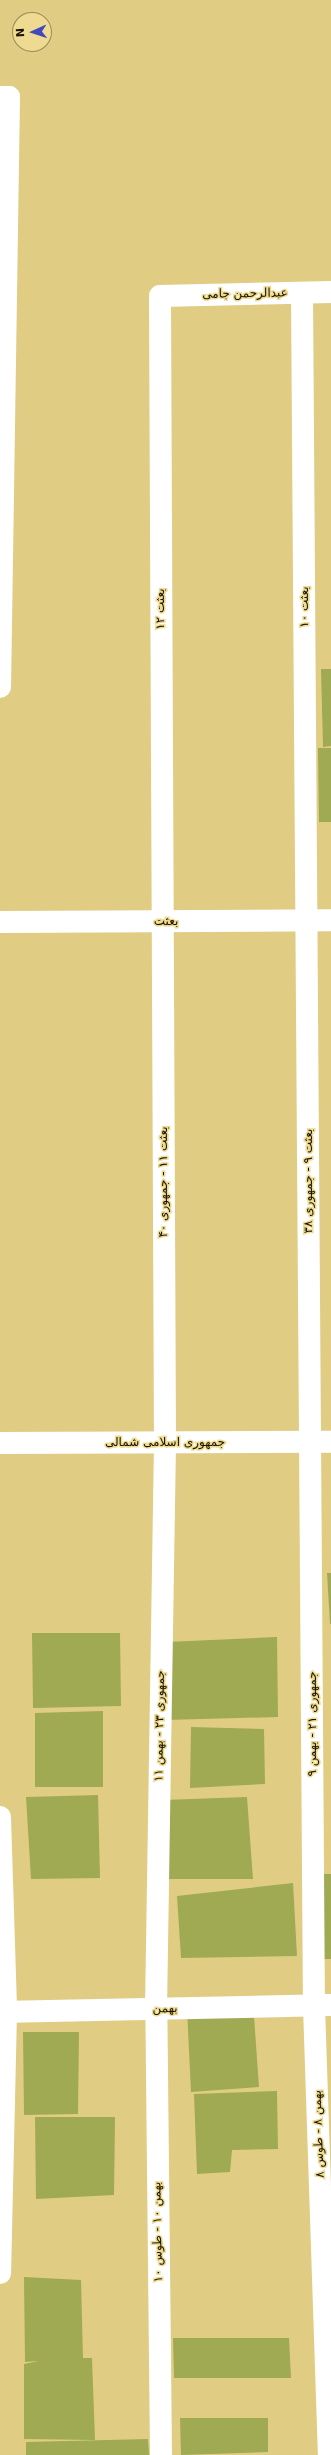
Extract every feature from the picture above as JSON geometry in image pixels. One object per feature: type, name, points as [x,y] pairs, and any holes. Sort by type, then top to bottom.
[{"type":"street","points":[[0,687],[5,97]]},
{"type":"street","name":"عبدالرحمن جامی","points":[[160,296],[331,292]]},
{"type":"street","name":"بعثت ۱۰","points":[[302,293],[307,920]]},
{"type":"street","name":"بعثت ۱۲","points":[[160,296],[163,922]]},
{"type":"street","name":"بعثت ۹ - جمهوری ۳۸","points":[[307,920],[321,1442]]},
{"type":"street","name":"بعثت","points":[[0,922],[331,920]]},
{"type":"street","name":"بعثت ۱۱ - جمهوری ۴۰","points":[[163,922],[165,1443]]},
{"type":"street","name":"جمهوری اسلامی شمالی","points":[[0,1443],[321,1442]]},
{"type":"street","name":"جمهوری ۲۱ - بهمن ۹","points":[[321,1442],[323,2006]]},
{"type":"street","name":"جمهوری ۲۳ - بهمن ۱۱","points":[[156,2009],[165,1443]]},
{"type":"street","points":[[0,1817],[3,2012],[0,2273]]},
{"type":"street","name":"بهمن","points":[[3,2012],[323,2006]]},
{"type":"street","name":"بهمن ۸ - طوس ۸","points":[[323,2006],[329,2455]]},
{"type":"street","name":"بهمن ۱۰ - طوس ۱۰","points":[[156,2009],[161,2455]]},
{"type":"building","points":[[321,669],[331,669],[331,746],[323,747]]},
{"type":"building","points":[[318,748],[331,748],[331,822],[319,822]]},
{"type":"building","points":[[327,1573],[331,1573],[331,1624],[330,1624]]},
{"type":"building","points":[[32,1633],[120,1633],[121,1706],[33,1708]]},
{"type":"building","points":[[277,1637],[278,1717],[165,1720],[167,1642]]},
{"type":"building","points":[[103,1711],[103,1787],[35,1787],[35,1713]]},
{"type":"building","points":[[191,1727],[264,1729],[265,1784],[190,1788]]},
{"type":"building","points":[[98,1795],[100,1878],[31,1879],[26,1797]]},
{"type":"building","points":[[247,1797],[253,1879],[164,1879],[163,1800]]},
{"type":"building","points":[[322,1874],[331,1874],[331,1959],[324,1959]]},
{"type":"building","points":[[293,1883],[297,1956],[181,1958],[177,1896]]},
{"type":"building","points":[[253,2002],[259,2087],[191,2092],[187,2009]]},
{"type":"building","points":[[23,2032],[79,2032],[78,2114],[24,2115]]},
{"type":"building","points":[[277,2091],[278,2149],[232,2150],[230,2172],[197,2174],[194,2094]]},
{"type":"building","points":[[35,2117],[115,2117],[114,2195],[36,2199]]},
{"type":"building","points":[[24,2277],[81,2280],[83,2358],[92,2358],[95,2440],[24,2439],[24,2364],[39,2361],[25,2362]]},
{"type":"building","points":[[173,2338],[289,2338],[291,2378],[174,2378]]},
{"type":"building","points":[[180,2418],[268,2418],[268,2452],[181,2455]]},
{"type":"building","points":[[148,2439],[149,2455],[26,2455],[26,2442]]}]
